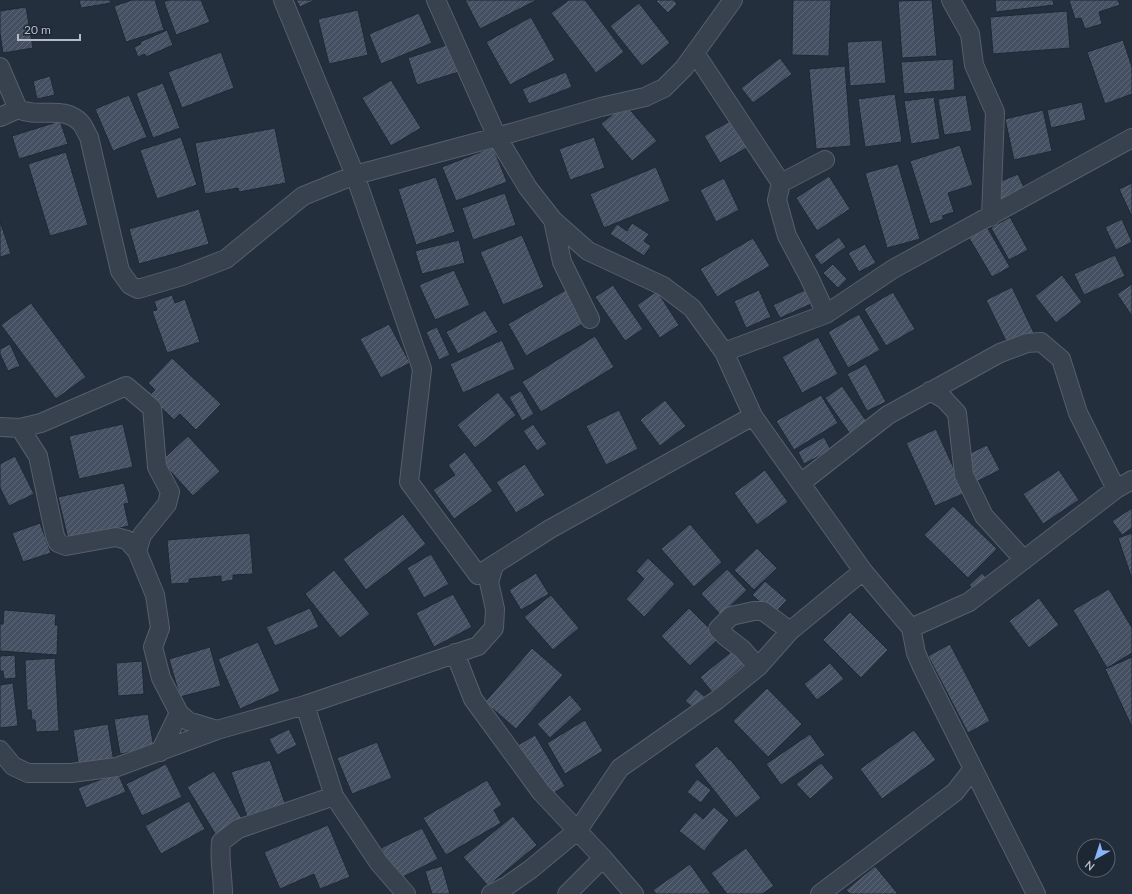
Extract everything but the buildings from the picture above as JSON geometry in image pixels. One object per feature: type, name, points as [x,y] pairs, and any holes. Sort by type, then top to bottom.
[{"type":"street","points":[[283,0],[356,175],[422,369],[409,482],[478,575]]},
{"type":"street","points":[[436,0],[497,137],[528,188],[553,220],[588,251],[663,286],[692,308],[724,352],[753,416],[863,570],[910,628],[916,653],[922,667],[1033,893]]},
{"type":"street","points":[[0,67],[18,109],[28,114],[61,112],[80,122],[89,137],[120,271],[130,285],[138,289],[182,276],[226,259],[303,196],[356,175],[601,107],[645,98],[664,88],[684,68],[734,0]]},
{"type":"street","points":[[951,0],[970,34],[974,65],[995,112],[991,217]]},
{"type":"street","points":[[695,53],[781,183],[777,200],[787,236],[809,277],[826,314]]},
{"type":"street","points":[[0,117],[18,109]]},
{"type":"street","points":[[724,352],[826,314],[893,269],[991,217],[1132,138]]},
{"type":"street","points":[[781,183],[825,160]]},
{"type":"street","points":[[553,220],[562,262],[590,319]]},
{"type":"street","points":[[801,483],[888,415],[1000,353],[1028,343],[1041,342],[1061,359],[1078,413],[1116,489]]},
{"type":"street","points":[[0,427],[20,428],[41,424],[126,386],[152,408],[157,467],[170,492],[167,504],[142,534],[137,551]]},
{"type":"street","points":[[930,391],[944,399],[957,412],[964,475],[984,516],[1024,560]]},
{"type":"street","points":[[478,575],[550,529],[753,416]]},
{"type":"street","points":[[20,428],[38,456],[55,536],[58,543],[66,546],[116,537],[127,540],[137,551],[155,595],[160,628],[153,647],[161,678],[179,713],[188,721],[217,730]]},
{"type":"street","points":[[910,628],[969,602],[1116,489],[1132,480]]},
{"type":"street","points":[[0,750],[13,766],[28,773],[71,773],[117,767],[217,730],[305,705],[478,646],[494,628],[495,609],[490,582],[493,569],[478,575]]},
{"type":"street","points":[[505,891],[578,830],[620,768],[717,700],[758,668],[790,631],[863,570]]},
{"type":"street","points":[[758,668],[742,649],[725,636],[718,628],[731,616],[754,611],[764,611],[790,631]]},
{"type":"street","points":[[455,653],[474,699],[540,792],[578,830],[634,894]]},
{"type":"street","points":[[305,705],[334,796],[379,863],[406,894]]},
{"type":"street","points":[[160,752],[179,713]]},
{"type":"street","points":[[820,894],[955,792],[973,770]]},
{"type":"street","points":[[223,894],[223,878],[220,856],[221,842],[238,829],[334,796]]},
{"type":"street","points":[[567,894],[603,858]]}]
